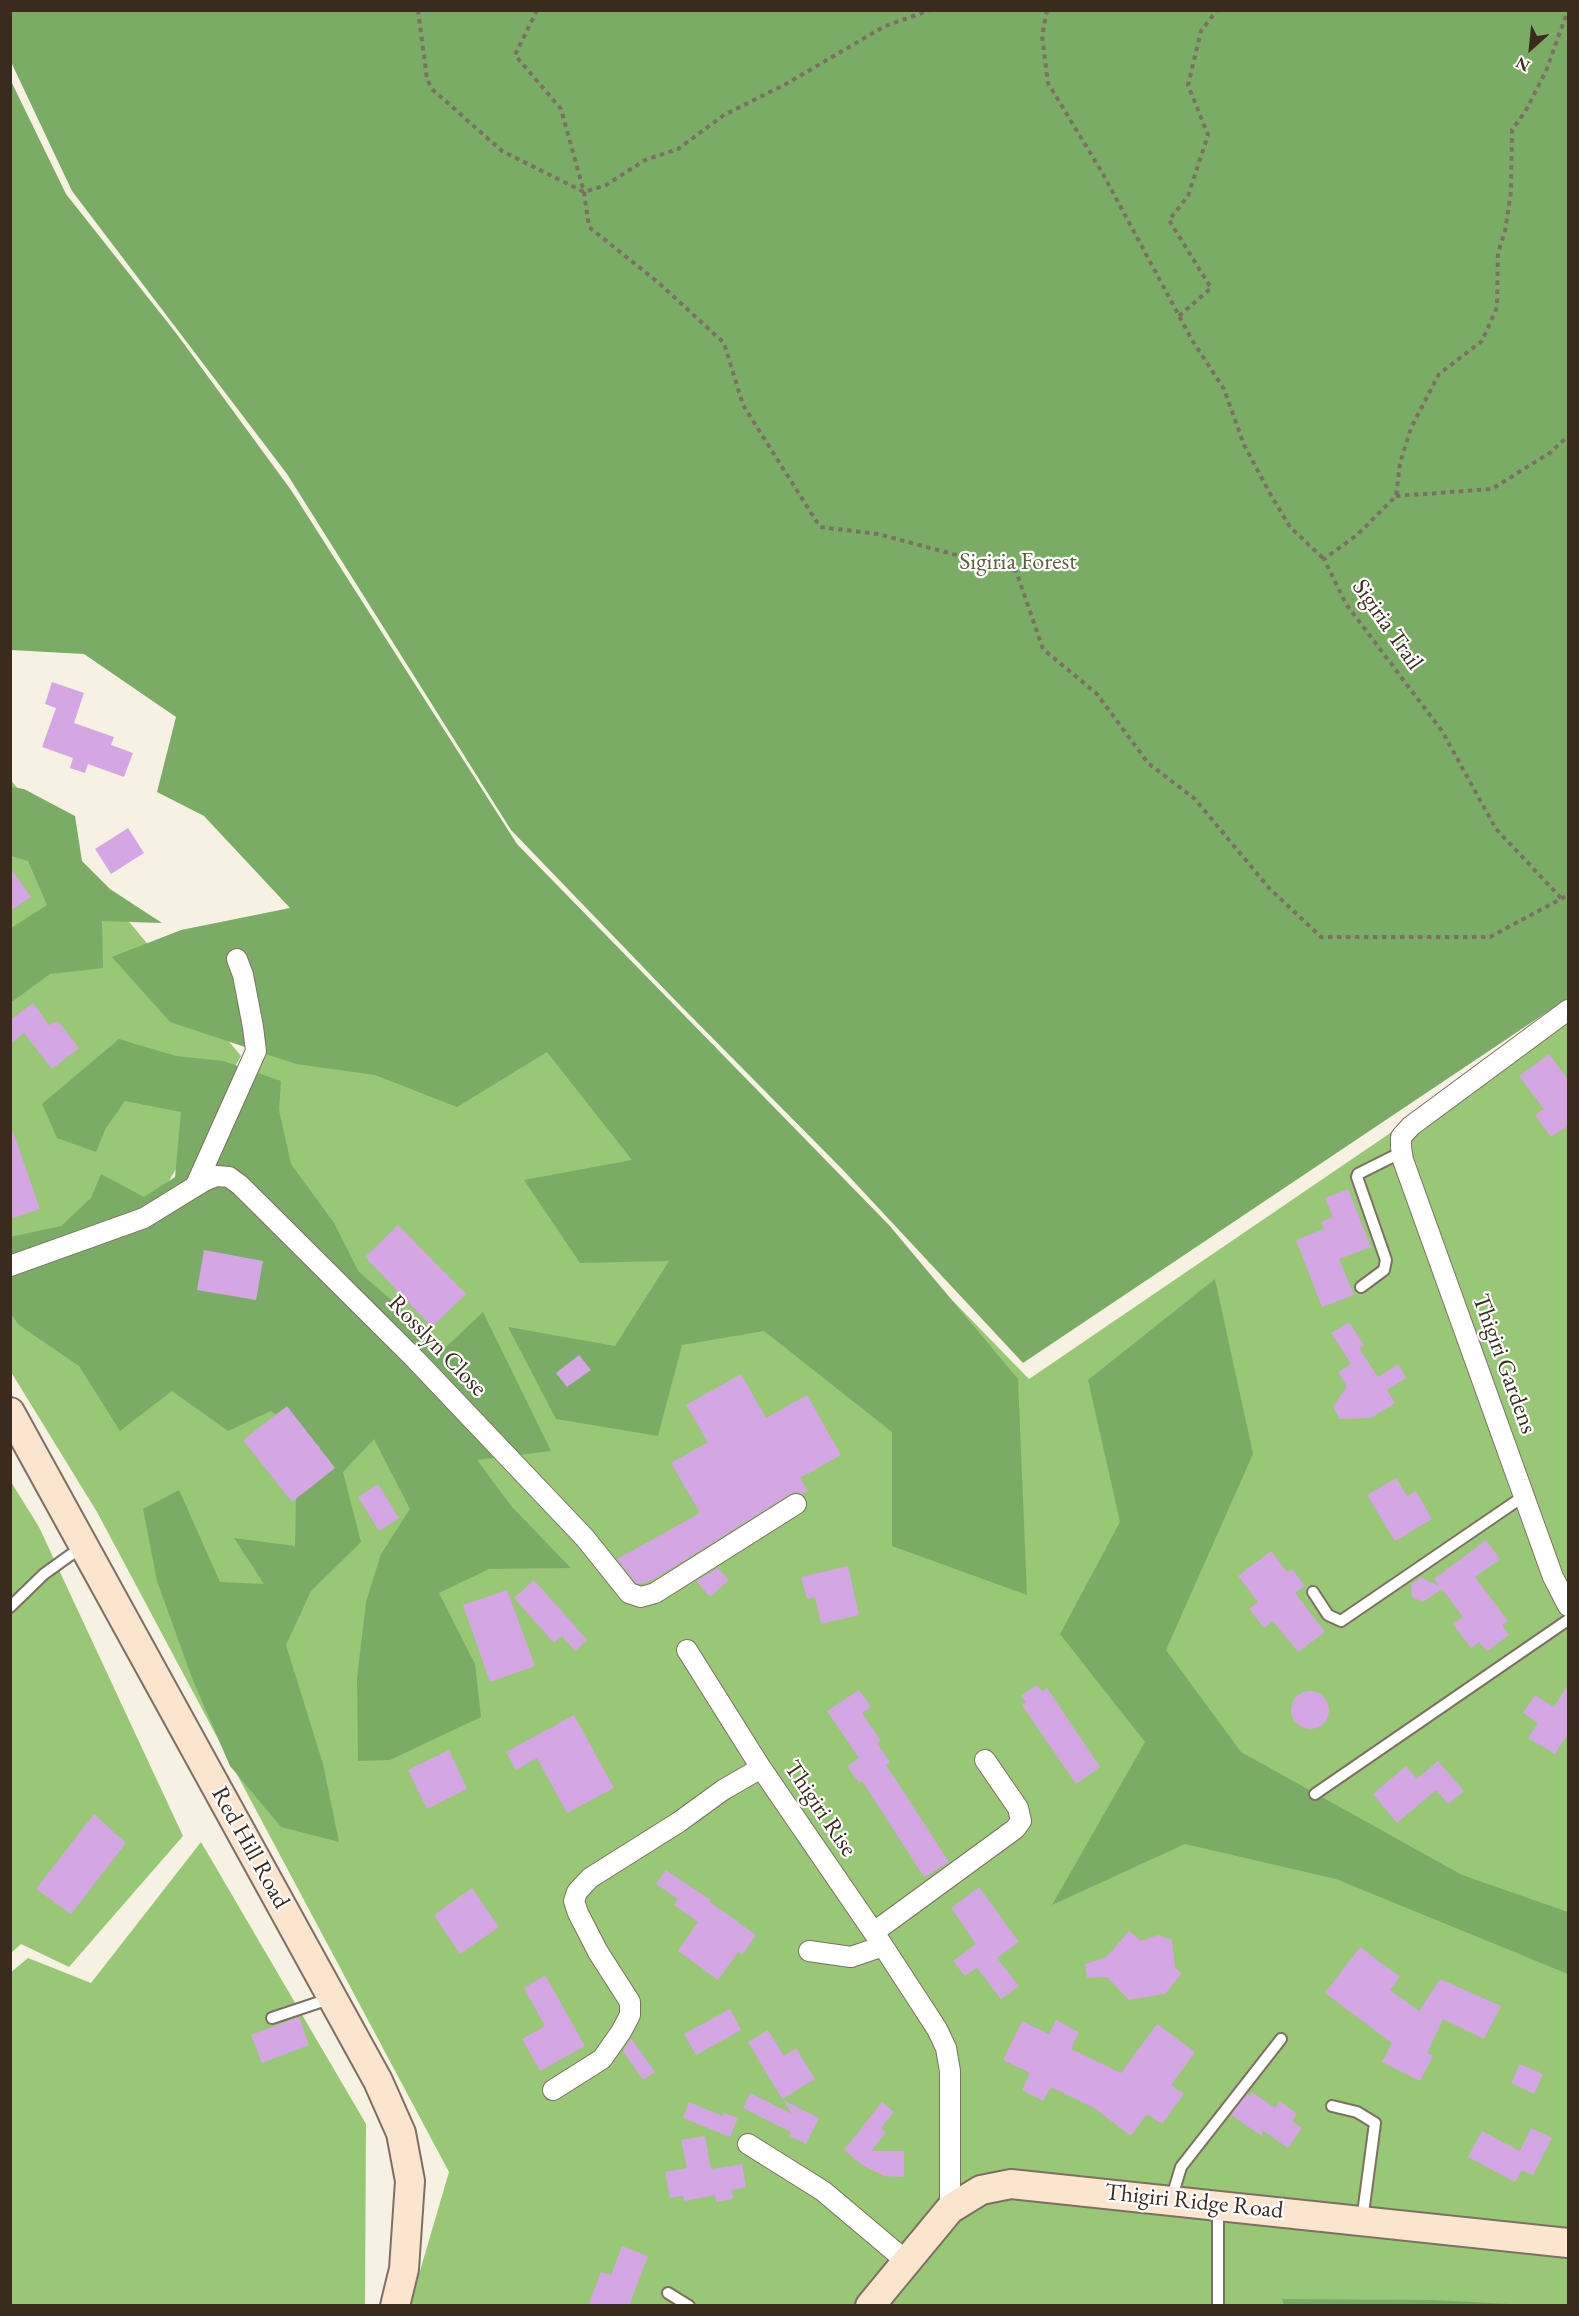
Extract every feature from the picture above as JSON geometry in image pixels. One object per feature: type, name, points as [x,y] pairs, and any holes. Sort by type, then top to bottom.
[{"type":"main road","name":"Red Hill Road","points":[[10,1412],[378,2081],[400,2133],[410,2181],[404,2269],[395,2306]]},
{"type":"main road","name":"Thigiri Ridge Road","points":[[870,2306],[950,2209],[981,2190],[1011,2184],[1569,2243]]},
{"type":"street","points":[[195,1187],[256,1051],[243,975],[237,959]]},
{"type":"street","points":[[1401,1144],[1411,1126],[1569,1010]]},
{"type":"street","name":"Thigiri Gardens","points":[[1401,1144],[1553,1577],[1569,1606]]},
{"type":"street","name":"Rosslyn Close","points":[[10,1266],[144,1218],[216,1176],[229,1177],[240,1185],[416,1360],[585,1538],[629,1593],[641,1597],[655,1593],[796,1504]]},
{"type":"street","points":[[687,1650],[761,1768]]},
{"type":"street","points":[[809,1951],[851,1957],[878,1939],[1015,1829],[1021,1821],[1018,1808],[985,1760]]},
{"type":"street","name":"Thigiri Rise","points":[[553,2090],[602,2059],[630,2015],[630,2002],[598,1952],[578,1913],[574,1901],[582,1885],[723,1790],[761,1768],[878,1939],[937,2029],[946,2048],[950,2071],[950,2209]]},
{"type":"street","points":[[748,2144],[823,2191],[906,2261]]},
{"type":"lane","points":[[1361,1287],[1384,1270],[1386,1260],[1357,1177],[1358,1174],[1401,1144]]},
{"type":"lane","points":[[1312,1592],[1328,1615],[1341,1621],[1524,1496]]},
{"type":"lane","points":[[10,1607],[44,1574],[84,1545]]},
{"type":"lane","points":[[1315,1794],[1569,1620]]},
{"type":"lane","points":[[272,2018],[333,1998]]},
{"type":"lane","points":[[1171,2200],[1181,2167],[1281,2038]]},
{"type":"lane","points":[[1332,2106],[1357,2112],[1375,2123],[1362,2221]]},
{"type":"lane","points":[[1218,2207],[1218,2306]]},
{"type":"lane","points":[[668,2293],[689,2306]]},
{"type":"path","points":[[418,10],[427,79],[432,89],[502,151],[585,192],[606,185],[645,160],[678,149],[724,115],[786,84],[885,26],[930,10]]},
{"type":"path","points":[[537,10],[515,55],[561,109],[585,192],[589,227],[660,284],[724,343],[743,405],[820,527],[878,534],[1016,571],[1043,649],[1097,694],[1148,763],[1195,800],[1269,888],[1321,937],[1490,937],[1561,898],[1569,896]]},
{"type":"path","points":[[1047,10],[1042,36],[1048,83],[1103,174],[1179,316],[1224,390],[1244,445],[1272,497],[1290,527],[1324,559],[1357,535],[1396,496],[1400,463],[1420,408],[1439,374],[1482,341],[1497,307],[1498,253],[1505,231],[1511,192],[1512,130],[1525,112],[1546,71],[1568,10]]},
{"type":"path","points":[[1179,316],[1212,288],[1169,220],[1188,196],[1208,135],[1188,86],[1201,31],[1216,10]]},
{"type":"path","points":[[1396,496],[1492,489],[1551,452],[1569,436]]},
{"type":"path","name":"Sigiria Trail","points":[[1324,559],[1346,604],[1442,731],[1496,829],[1561,898]]},
{"type":"green space","name":"Sigiria Forest","points":[[11,10],[1568,11],[1568,998],[1023,1363],[843,1170],[511,830],[287,474],[72,191],[11,62]]},
{"type":"green space","points":[[10,79],[66,194],[176,333],[291,490],[517,844],[889,1225],[1018,1379],[1027,1595],[892,1546],[892,1432],[764,1331],[682,1345],[658,1436],[556,1419],[508,1327],[615,1346],[669,1261],[580,1263],[524,1180],[632,1160],[547,1052],[457,1107],[375,1075],[296,1064],[170,1022],[112,957],[181,930],[290,908],[204,816],[157,792],[176,717],[84,654],[11,650]]},
{"type":"green space","points":[[10,779],[241,1056],[158,1200],[10,1250]]},
{"type":"green space","points":[[11,787],[24,789],[75,816],[82,861],[110,889],[162,923],[102,921],[103,968],[50,974],[13,1001],[10,1000],[11,928],[47,905],[28,861],[11,856]]},
{"type":"green space","points":[[526,863],[1029,1379],[1568,1012],[1568,2305],[410,2305],[449,2172],[97,1512],[11,1372],[11,1290],[173,1229],[278,1012]]},
{"type":"green space","points":[[119,1039],[176,1056],[223,1061],[281,1081],[279,1110],[291,1164],[334,1223],[359,1272],[446,1347],[483,1312],[551,1451],[477,1460],[512,1507],[571,1568],[489,1569],[439,1593],[475,1664],[481,1717],[390,1760],[358,1761],[357,1678],[366,1602],[381,1554],[410,1509],[374,1439],[343,1472],[361,1542],[311,1591],[286,1645],[323,1764],[339,1842],[281,1827],[230,1766],[192,1678],[157,1581],[143,1509],[179,1490],[220,1582],[264,1584],[234,1538],[295,1546],[296,1496],[320,1447],[271,1411],[228,1431],[172,1391],[120,1431],[79,1366],[19,1325],[11,1314],[10,1237],[61,1226],[91,1198],[101,1174],[144,1197],[175,1177],[181,1112],[125,1101],[106,1128],[96,1152],[57,1138],[42,1104]]},
{"type":"green space","points":[[1215,1279],[1253,1454],[1166,1650],[1241,1752],[1462,1875],[1568,1912],[1568,1974],[1336,1879],[1185,1844],[1052,1905],[1145,1742],[1060,1634],[1120,1522],[1088,1380]]},
{"type":"green space","points":[[11,1482],[39,1527],[183,1836],[69,1967],[21,1944],[11,1953]]},
{"type":"green space","points":[[201,1842],[366,2124],[365,2305],[11,2305],[10,1973],[28,1958],[91,1983]]},
{"type":"green space","points":[[1282,2299],[1432,2300],[1530,2305],[1284,2306]]},
{"type":"building","points":[[52,682],[84,693],[74,723],[114,737],[111,745],[133,753],[124,777],[88,764],[85,773],[70,768],[73,758],[42,747],[56,708],[45,704]]},
{"type":"building","points":[[128,828],[144,853],[111,874],[95,849]]},
{"type":"building","points":[[10,867],[31,897],[10,911]]},
{"type":"building","points":[[33,1003],[49,1025],[58,1021],[79,1048],[52,1069],[24,1033],[10,1044],[10,1020]]},
{"type":"building","points":[[1549,1054],[1569,1081],[1569,1125],[1551,1137],[1535,1115],[1544,1109],[1519,1076]]},
{"type":"building","points":[[13,1132],[40,1209],[10,1219],[10,1133]]},
{"type":"building","points":[[1348,1189],[1371,1247],[1339,1259],[1354,1295],[1322,1307],[1296,1240],[1324,1229],[1321,1222],[1333,1217],[1325,1198]]},
{"type":"building","points":[[398,1225],[466,1294],[432,1327],[365,1257]]},
{"type":"building","points":[[204,1250],[263,1261],[256,1300],[197,1290]]},
{"type":"building","points":[[1349,1322],[1364,1345],[1359,1348],[1378,1377],[1398,1364],[1406,1378],[1387,1390],[1395,1403],[1371,1418],[1340,1419],[1333,1407],[1347,1386],[1338,1372],[1351,1364],[1331,1333]]},
{"type":"building","points":[[579,1355],[591,1370],[567,1387],[556,1373]]},
{"type":"building","points":[[741,1374],[766,1418],[807,1395],[841,1455],[800,1478],[808,1491],[802,1494],[796,1492],[790,1494],[656,1578],[641,1584],[636,1583],[617,1559],[700,1513],[671,1463],[708,1442],[686,1405]]},
{"type":"building","points":[[287,1406],[335,1468],[292,1502],[243,1440]]},
{"type":"building","points":[[1396,1478],[1407,1496],[1416,1491],[1432,1519],[1395,1541],[1367,1495]]},
{"type":"building","points":[[378,1484],[399,1518],[379,1531],[358,1497]]},
{"type":"building","points":[[1486,1540],[1500,1559],[1475,1577],[1508,1621],[1502,1625],[1509,1635],[1487,1651],[1479,1642],[1471,1648],[1453,1624],[1463,1617],[1442,1589],[1423,1602],[1412,1597],[1411,1585],[1421,1577],[1439,1586],[1434,1579]]},
{"type":"building","points":[[1271,1551],[1287,1572],[1292,1569],[1305,1586],[1295,1593],[1325,1632],[1298,1652],[1273,1621],[1264,1628],[1249,1609],[1258,1602],[1238,1576]]},
{"type":"building","points":[[848,1566],[859,1615],[821,1624],[815,1597],[807,1599],[801,1577]]},
{"type":"building","points":[[718,1568],[729,1580],[710,1597],[696,1581]]},
{"type":"building","points":[[534,1580],[587,1640],[575,1651],[562,1636],[554,1643],[514,1598]]},
{"type":"building","points":[[507,1590],[535,1666],[490,1682],[463,1605]]},
{"type":"building","points":[[1569,1683],[1569,1732],[1555,1754],[1528,1738],[1538,1723],[1523,1713],[1535,1695],[1554,1707]]},
{"type":"building","points":[[1037,1685],[1042,1691],[1047,1688],[1100,1767],[1076,1784],[1022,1705],[1026,1702],[1021,1696]]},
{"type":"building","points":[[859,1690],[871,1707],[862,1713],[881,1741],[877,1743],[890,1762],[886,1765],[949,1862],[924,1877],[862,1781],[859,1783],[847,1766],[859,1758],[827,1711]]},
{"type":"building","points":[[1310,1691],[1323,1697],[1329,1710],[1323,1723],[1310,1729],[1297,1723],[1291,1710],[1297,1697]]},
{"type":"building","points":[[574,1715],[614,1788],[567,1813],[537,1758],[516,1770],[506,1752]]},
{"type":"building","points":[[449,1750],[467,1789],[427,1809],[408,1770]]},
{"type":"building","points":[[1438,1761],[1464,1791],[1448,1804],[1436,1790],[1397,1823],[1373,1794],[1406,1766],[1417,1779]]},
{"type":"building","points":[[94,1814],[126,1843],[71,1914],[36,1889]]},
{"type":"building","points":[[666,1870],[711,1900],[710,1902],[756,1935],[742,1955],[738,1952],[718,1980],[678,1951],[698,1922],[674,1905],[678,1899],[656,1884]]},
{"type":"building","points":[[979,1887],[1019,1942],[997,1958],[1019,1986],[1001,1999],[977,1968],[965,1976],[953,1961],[976,1944],[951,1908]]},
{"type":"building","points":[[472,1888],[499,1927],[460,1954],[434,1915]]},
{"type":"building","points":[[1129,1931],[1141,1941],[1158,1935],[1172,1940],[1175,1968],[1182,1973],[1165,1994],[1129,2000],[1107,1977],[1087,1978],[1085,1964],[1106,1957]]},
{"type":"building","points":[[1360,1947],[1400,1977],[1390,1990],[1419,2011],[1440,1979],[1501,2006],[1484,2039],[1443,2019],[1427,2053],[1433,2056],[1420,2081],[1382,2062],[1392,2043],[1325,1993]]},
{"type":"building","points":[[545,1975],[585,2046],[540,2071],[522,2039],[545,2026],[524,1988]]},
{"type":"building","points":[[730,2009],[741,2030],[696,2055],[684,2034]]},
{"type":"building","points":[[299,2017],[309,2045],[262,2063],[251,2035]]},
{"type":"building","points":[[1056,2020],[1079,2032],[1071,2049],[1121,2073],[1157,2024],[1195,2052],[1171,2085],[1184,2094],[1162,2124],[1147,2114],[1131,2136],[1094,2108],[1051,2087],[1043,2101],[1022,2090],[1030,2073],[1003,2060],[1022,2021],[1049,2034]]},
{"type":"building","points":[[768,2030],[784,2056],[796,2048],[815,2079],[782,2099],[748,2042]]},
{"type":"building","points":[[631,2038],[655,2072],[643,2080],[623,2051]]},
{"type":"building","points":[[1520,2064],[1543,2074],[1534,2094],[1511,2083]]},
{"type":"building","points":[[1252,2092],[1275,2108],[1280,2101],[1297,2114],[1292,2121],[1302,2128],[1288,2148],[1262,2130],[1262,2136],[1231,2115],[1247,2094],[1250,2096]]},
{"type":"building","points":[[750,2093],[792,2114],[783,2100],[819,2118],[806,2144],[789,2136],[791,2132],[743,2108]]},
{"type":"building","points":[[689,2102],[722,2116],[724,2113],[738,2118],[730,2137],[683,2118]]},
{"type":"building","points":[[882,2102],[894,2112],[881,2128],[886,2132],[871,2151],[904,2151],[904,2177],[884,2176],[862,2165],[844,2150]]},
{"type":"building","points":[[1531,2128],[1552,2138],[1533,2175],[1522,2170],[1515,2182],[1468,2157],[1482,2131],[1520,2151]]},
{"type":"building","points":[[705,2136],[711,2169],[742,2164],[746,2187],[732,2190],[733,2199],[716,2202],[715,2195],[684,2201],[683,2196],[670,2198],[665,2172],[687,2168],[681,2140]]},
{"type":"building","points":[[622,2246],[648,2256],[629,2306],[588,2306],[601,2272],[611,2275]]}]
